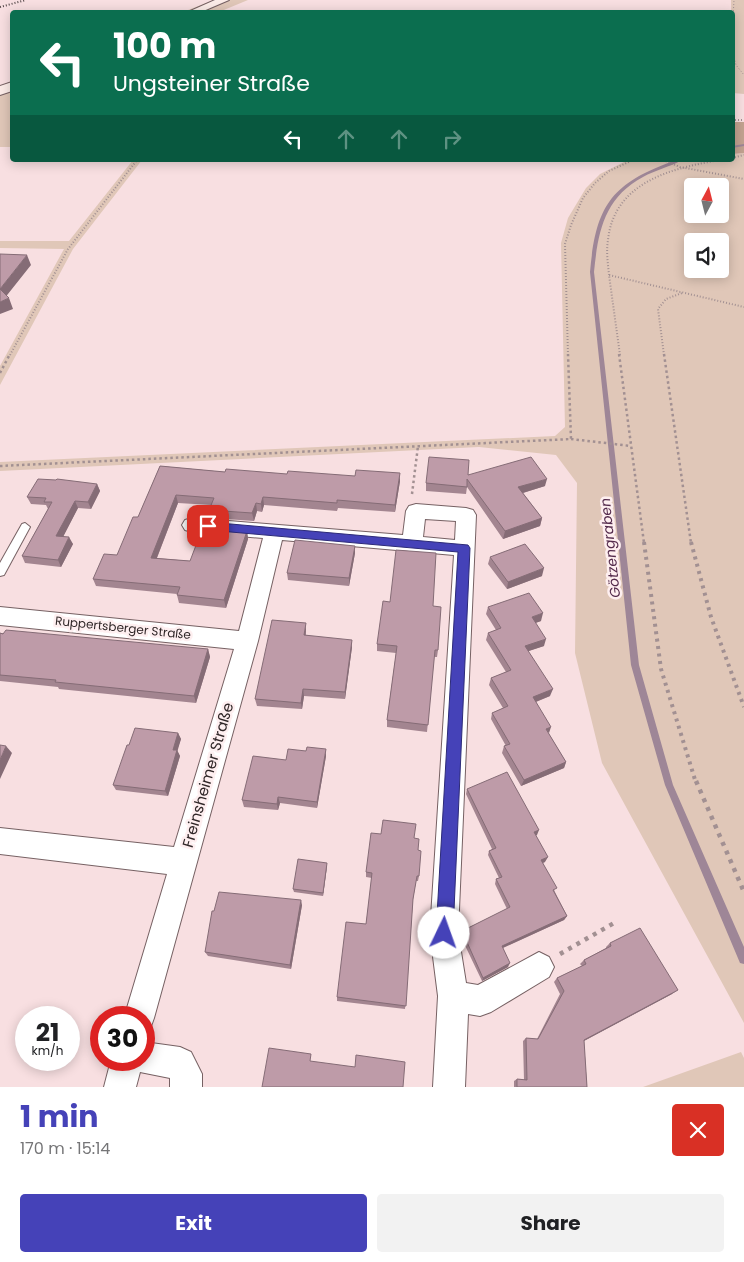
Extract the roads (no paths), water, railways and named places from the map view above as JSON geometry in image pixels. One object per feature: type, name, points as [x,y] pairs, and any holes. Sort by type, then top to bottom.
[{"type":"main road","points":[[198,10],[224,0]]},
{"type":"street","points":[[412,543],[416,511],[466,515],[444,933],[453,996],[448,1087]]},
{"type":"street","points":[[192,524],[464,548]]},
{"type":"street","name":"Freinsheimer Straße","points":[[142,1006],[246,641],[274,532]]},
{"type":"street","name":"Ruppertsberger Straße","points":[[0,616],[246,641]]},
{"type":"street","points":[[0,841],[184,862]]},
{"type":"street","points":[[453,996],[480,1001],[539,967]]},
{"type":"street","points":[[155,1060],[180,1063],[186,1074],[186,1087]]},
{"type":"street","points":[[120,1087],[124,1071]]},
{"type":"lane","points":[[0,572],[25,527]]},
{"type":"waterway","name":"Götzengraben","points":[[735,146],[744,145]]},
{"type":"waterway","name":"Götzengraben","points":[[674,162],[640,177],[625,187],[614,198],[605,212],[598,229],[592,272],[635,665],[669,785],[744,959]]},
{"type":"railway","points":[[0,7],[26,0]]}]
